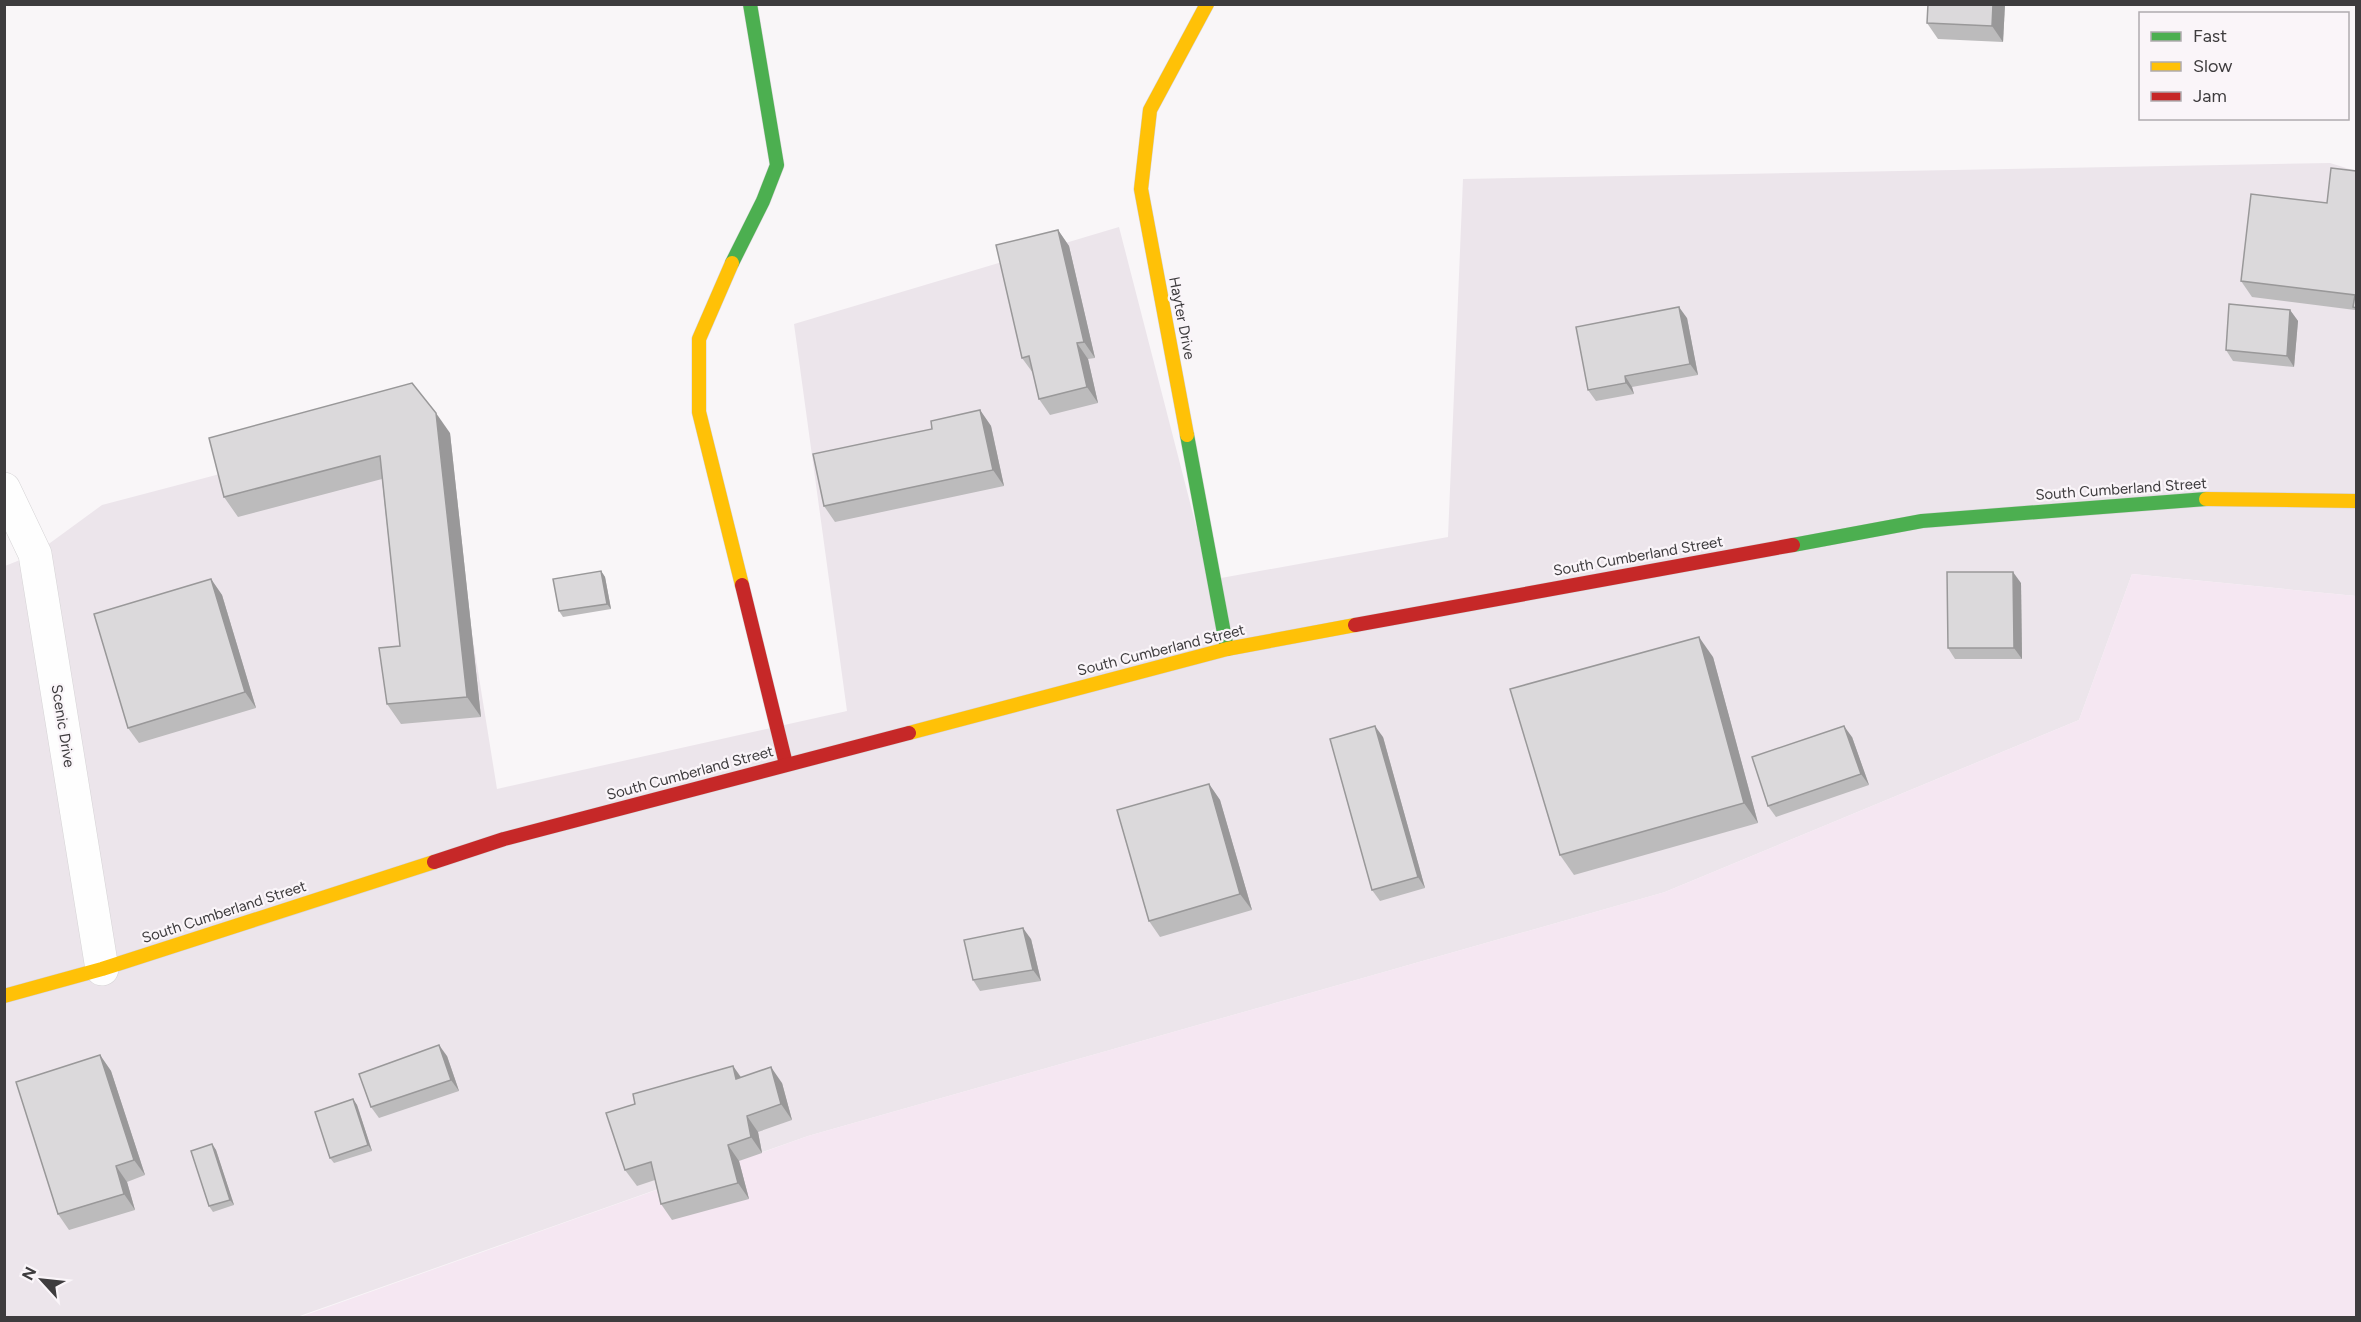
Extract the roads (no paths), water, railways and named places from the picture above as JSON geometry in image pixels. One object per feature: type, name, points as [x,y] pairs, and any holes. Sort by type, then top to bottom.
[{"type":"main road","points":[[750,4],[777,165],[763,201],[742,240],[699,339],[699,412],[786,764]]},
{"type":"main road","name":"Hayter Drive","points":[[1207,4],[1150,110],[1141,189],[1227,649]]},
{"type":"main road","name":"South Cumberland Street","points":[[4,996],[102,969],[504,839],[1227,649],[1922,521],[2194,499],[2354,500]]},
{"type":"street","name":"Scenic Drive","points":[[4,489],[35,554],[102,969]]}]
